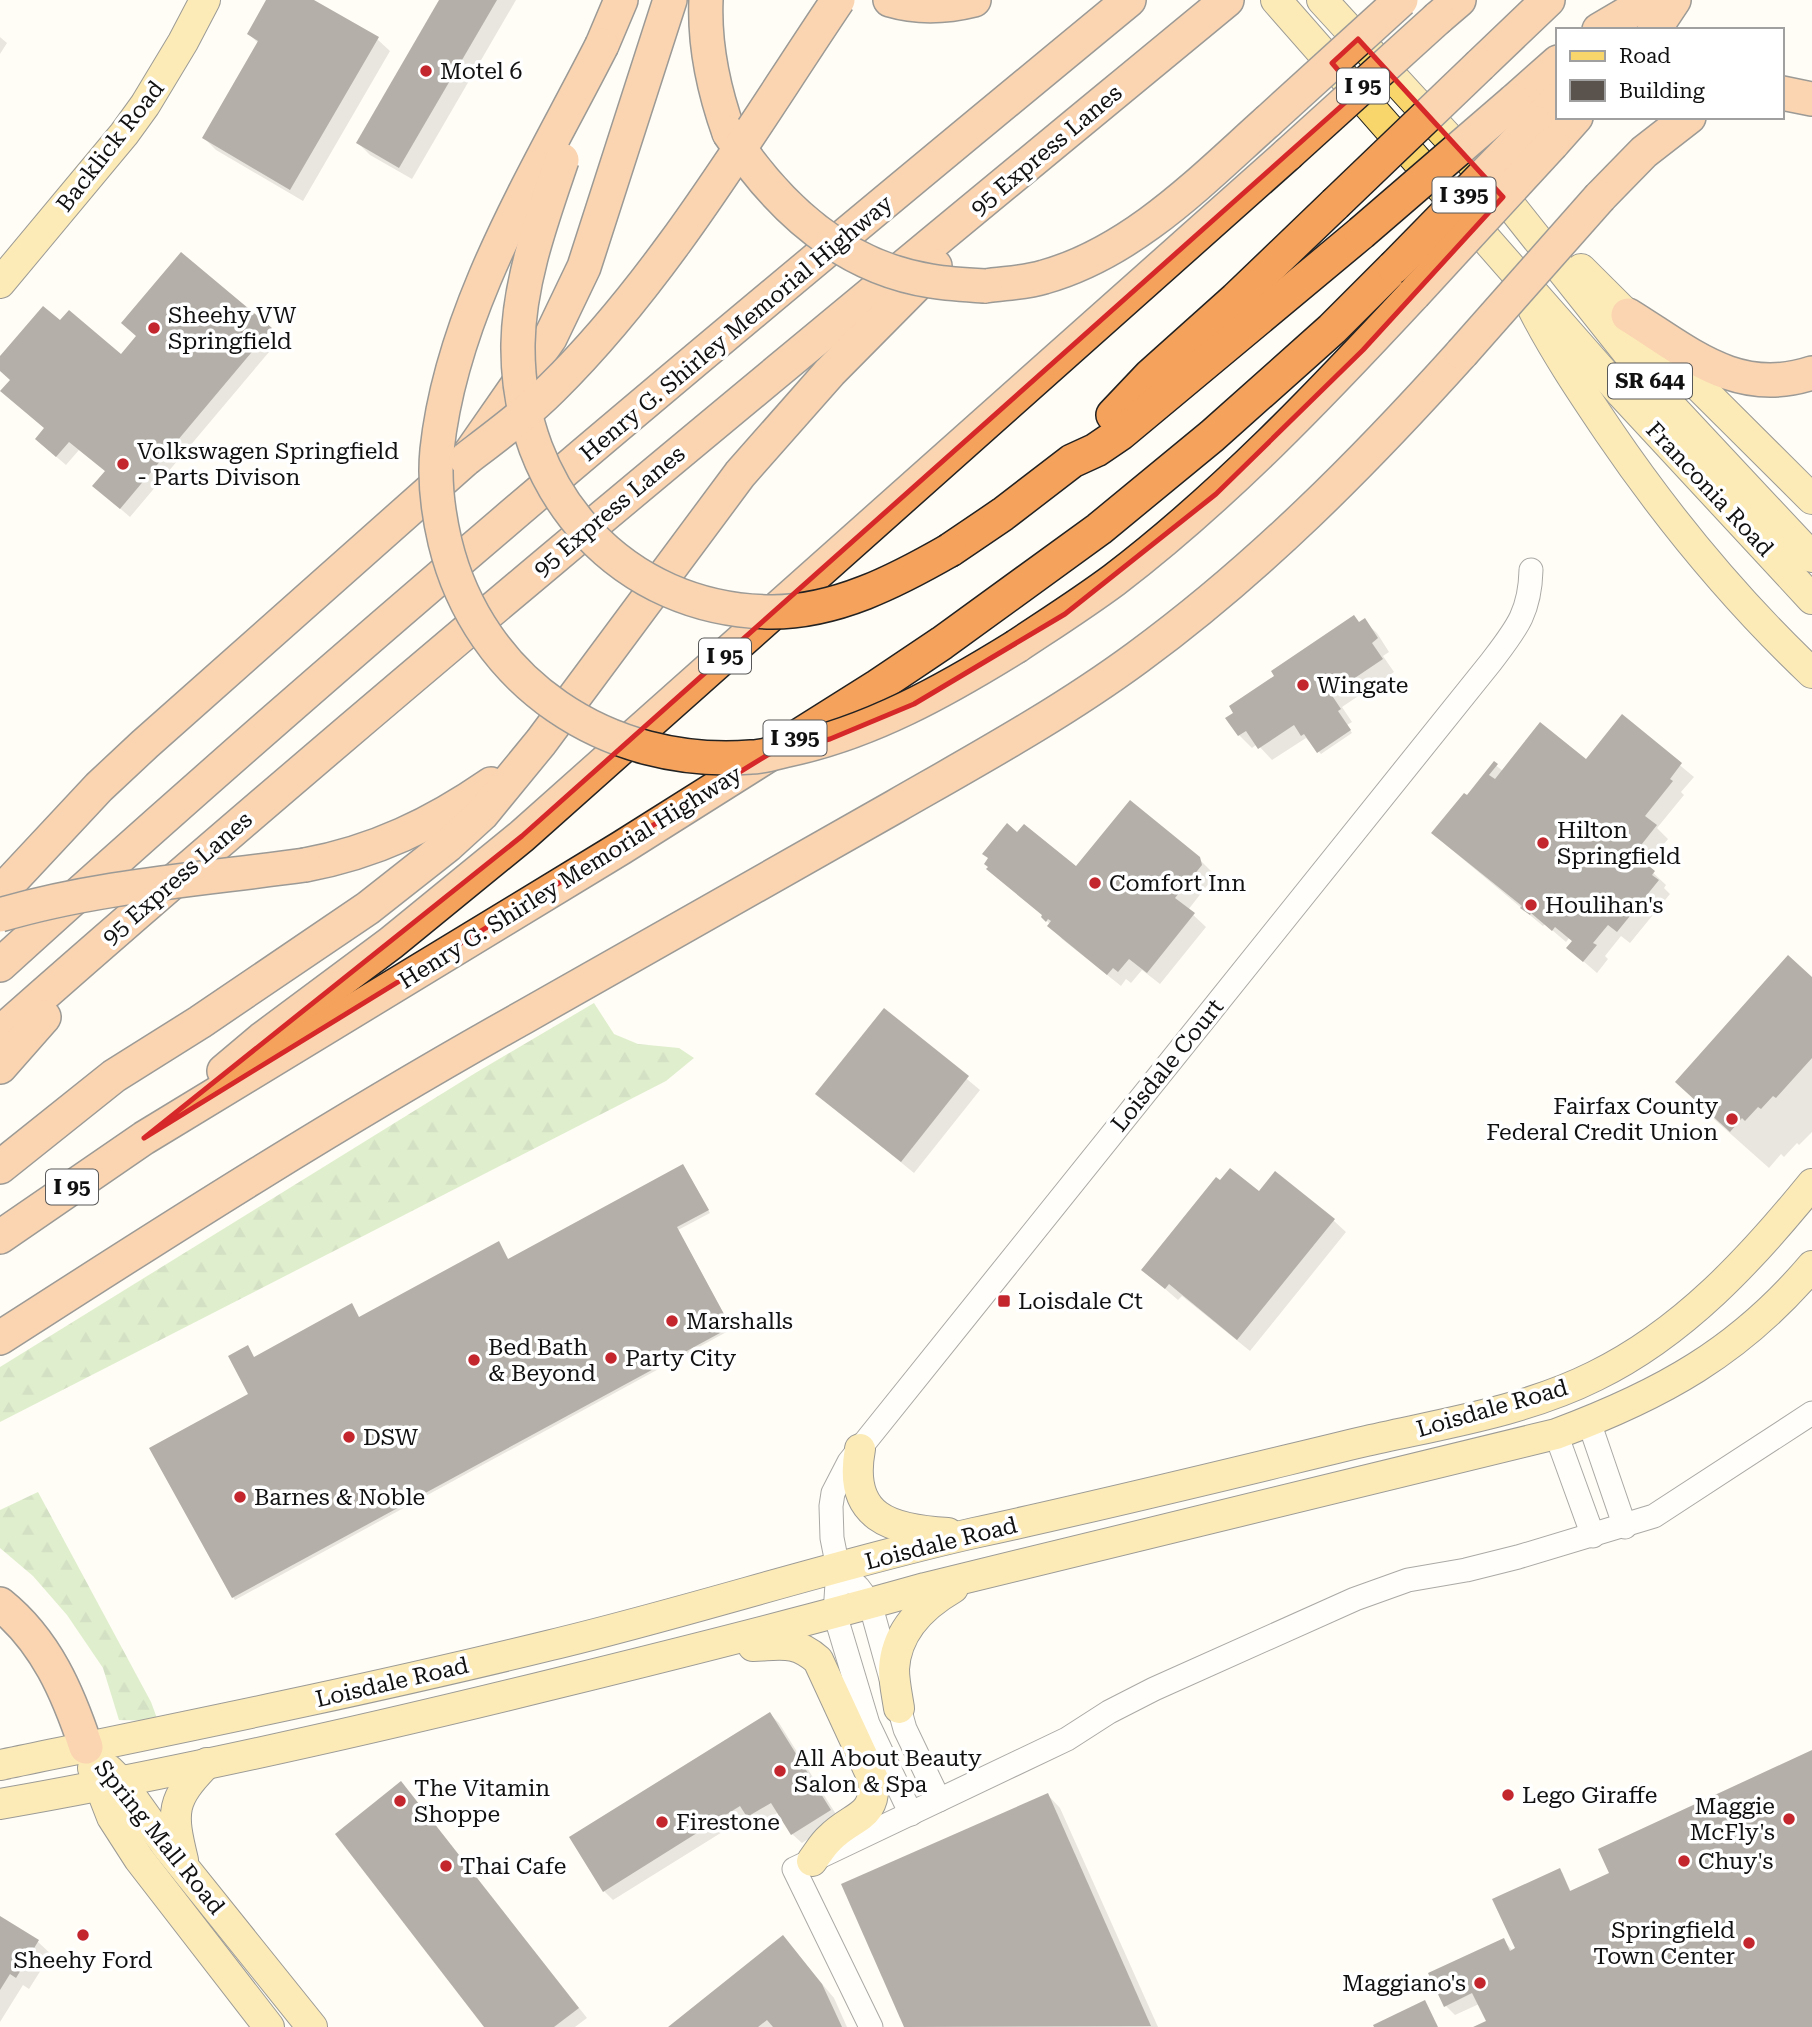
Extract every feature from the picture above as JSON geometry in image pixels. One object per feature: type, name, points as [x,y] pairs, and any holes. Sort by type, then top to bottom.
[{"type":"highway","points":[[621,0],[602,45],[544,213],[532,257],[519,326],[519,371],[530,430],[541,463],[558,496],[577,522],[600,546],[625,565],[683,596],[741,610],[774,612],[833,603],[903,577],[950,550],[1003,514],[1072,461],[1096,450],[1121,432],[1360,233],[1534,122],[1559,119]]},
{"type":"highway","points":[[466,459],[550,338],[584,267],[670,0]]},
{"type":"highway","points":[[706,0],[711,68],[716,95],[729,133],[750,165],[773,192],[797,216],[826,238],[891,271],[930,281],[985,286],[1045,277],[1106,250],[1148,224],[1182,198],[1401,0]]},
{"type":"highway","points":[[0,893],[99,787],[145,744],[466,459],[552,388],[639,288],[689,222],[838,0]]},
{"type":"highway","points":[[890,0],[922,5],[954,5],[974,0]]},
{"type":"highway","name":"Henry G. Shirley Memorial Highway","points":[[0,965],[166,815],[369,638],[688,367],[1129,0]]},
{"type":"highway","name":"95 Express Lanes","points":[[0,1033],[453,641],[1227,0]]},
{"type":"highway","points":[[1072,461],[1086,440],[1150,376],[1236,299],[1548,0]]},
{"type":"highway","points":[[1602,28],[1652,0]]},
{"type":"highway","points":[[1627,28],[1652,0]]},
{"type":"highway","points":[[1655,28],[1674,0]]},
{"type":"highway","name":"I 95","points":[[144,1138],[262,1039],[391,943],[522,836],[1449,9]]},
{"type":"highway","points":[[602,45],[504,236],[471,313],[443,412],[437,451],[436,477],[442,530],[451,566],[483,631],[520,676],[543,697],[571,717],[633,746],[672,755],[710,758],[753,757],[797,748],[870,724],[966,677],[1017,646],[1114,579],[1216,494],[1316,397],[1414,294],[1534,122],[1556,67]]},
{"type":"highway","points":[[1784,93],[1812,99]]},
{"type":"highway","name":"Henry G. Shirley Memorial Highway","points":[[0,1237],[144,1138],[621,848],[878,686],[1078,544],[1182,461],[1271,384],[1394,268],[1556,101]]},
{"type":"highway","points":[[0,1338],[131,1254],[426,1073],[791,867],[1077,698],[1173,630],[1252,565],[1356,467],[1600,197],[1644,152],[1686,119]]},
{"type":"highway","points":[[0,1167],[114,1076],[282,968],[407,878],[482,814],[541,741],[699,529],[782,424],[892,308],[1075,125]]},
{"type":"highway","points":[[1628,315],[1724,373],[1765,381],[1784,380],[1812,373]]},
{"type":"highway","points":[[0,915],[90,894],[305,865],[359,853],[428,824],[500,777],[541,741]]},
{"type":"highway","points":[[0,1067],[144,906]]},
{"type":"highway","points":[[0,1604],[37,1643],[56,1671],[86,1747]]},
{"type":"main road","name":"Backlick Road","points":[[0,283],[124,134],[164,77],[205,0]]},
{"type":"main road","name":"Franconia Road","points":[[1276,0],[1686,465],[1812,599]]},
{"type":"main road","name":"Franconia Road","points":[[1331,10],[1511,206],[1665,400],[1812,557]]},
{"type":"main road","points":[[1511,206],[1628,315],[1812,499]]},
{"type":"main road","points":[[1511,265],[1551,345],[1652,496],[1731,591],[1812,673]]},
{"type":"main road","name":"Loisdale Road","points":[[0,1765],[282,1708],[555,1644],[969,1535],[1457,1421],[1554,1394],[1594,1377],[1670,1329],[1750,1257],[1812,1184]]},
{"type":"main road","name":"Loisdale Road","points":[[0,1804],[110,1784],[434,1713],[835,1614],[977,1575],[1556,1434],[1649,1396],[1719,1353],[1765,1315],[1812,1266]]},
{"type":"main road","points":[[860,1449],[856,1465],[862,1495],[869,1508],[881,1520],[916,1531],[969,1535]]},
{"type":"main road","points":[[899,1707],[894,1669],[905,1631],[930,1602],[977,1575]]},
{"type":"main road","points":[[673,1654],[749,1646],[790,1645],[804,1648],[818,1660],[873,1779],[874,1793],[870,1808],[853,1823],[830,1837],[812,1861]]},
{"type":"main road","name":"Spring Mall Road","points":[[86,1747],[110,1784],[166,1845],[312,2027]]},
{"type":"main road","points":[[185,1868],[174,1825],[175,1809],[186,1787],[207,1763]]},
{"type":"main road","name":"Spring Mall Road","points":[[110,1784],[112,1817],[139,1859],[270,2027]]},
{"type":"street","name":"Loisdale Court","points":[[835,1614],[838,1568],[832,1538],[831,1506],[833,1493],[849,1462],[1516,630],[1525,612],[1530,592],[1531,570]]},
{"type":"street","points":[[871,2027],[794,1869],[1067,1739],[1109,1712],[1154,1689],[1355,1599],[1408,1580],[1466,1570],[1625,1527],[1654,1516],[1812,1413]]},
{"type":"street","points":[[1589,1422],[1625,1527]]},
{"type":"street","points":[[1556,1434],[1593,1536]]},
{"type":"street","points":[[838,1568],[870,1603],[905,1729],[939,1800]]},
{"type":"street","points":[[835,1614],[868,1724],[911,1814]]},
{"type":"highlighted area","points":[[1358,39],[1503,197],[1363,350],[1216,494],[1065,614],[914,704],[830,739],[769,754],[144,1138],[522,836],[1357,92],[1332,63]]},
{"type":"green space","points":[[594,1003],[614,1034],[638,1044],[679,1048],[694,1058],[666,1081],[0,1422],[0,1367],[477,1072]]},
{"type":"green space","points":[[38,1492],[151,1702],[158,1721],[119,1720],[103,1668],[67,1615],[33,1576],[0,1548],[0,1510]]},
{"type":"building","points":[[266,0],[314,0],[379,37],[290,190],[202,138],[258,41],[247,34]]},
{"type":"building","name":"Motel 6","points":[[439,0],[497,0],[399,168],[356,143]]},
{"type":"building","points":[[181,252],[272,328],[120,509],[92,486],[105,471],[69,442],[56,457],[35,439],[44,428],[0,391],[10,380],[0,371],[0,356],[43,306],[60,320],[69,310],[121,354],[136,336],[121,323]]},
{"type":"building","name":"Wingate","points":[[1354,615],[1359,622],[1365,618],[1378,638],[1372,643],[1383,659],[1331,694],[1341,709],[1338,711],[1351,730],[1317,753],[1294,725],[1258,749],[1246,731],[1238,736],[1225,718],[1233,713],[1229,706],[1274,676],[1271,671]]},
{"type":"building","name":"Hilton Springfield","points":[[1622,714],[1682,763],[1670,779],[1673,781],[1645,816],[1657,825],[1634,854],[1655,871],[1652,875],[1659,880],[1617,932],[1608,925],[1593,943],[1597,945],[1583,962],[1566,948],[1572,941],[1555,927],[1552,931],[1531,913],[1530,915],[1520,908],[1522,906],[1431,833],[1494,761],[1498,764],[1489,775],[1495,779],[1540,722],[1586,759]]},
{"type":"building","name":"Comfort Inn","points":[[1130,800],[1200,857],[1202,865],[1175,898],[1195,913],[1147,973],[1129,959],[1118,972],[1113,968],[1107,975],[1047,926],[1051,921],[1048,919],[1046,922],[1042,915],[986,869],[988,867],[984,864],[988,858],[982,854],[1007,823],[1017,832],[1024,824],[1076,866]]},
{"type":"building","points":[[1788,955],[1812,977],[1812,1058],[1776,1098],[1773,1096],[1761,1109],[1758,1107],[1745,1121],[1742,1118],[1730,1132],[1675,1082]]},
{"type":"building","points":[[884,1008],[969,1076],[901,1162],[815,1094]]},
{"type":"building","points":[[683,1164],[709,1210],[677,1227],[731,1327],[232,1598],[149,1448],[248,1394],[228,1356],[248,1345],[254,1357],[352,1303],[359,1317],[499,1241],[508,1259]]},
{"type":"building","points":[[1230,1168],[1259,1191],[1275,1171],[1335,1219],[1237,1340],[1169,1284],[1165,1289],[1141,1270],[1216,1177],[1220,1180]]},
{"type":"building","points":[[770,1712],[831,1810],[791,1835],[771,1803],[747,1817],[740,1806],[603,1892],[569,1837]]},
{"type":"building","points":[[1812,1750],[1812,2027],[1473,2027],[1486,2021],[1472,1993],[1444,2007],[1428,1973],[1504,1938],[1510,1951],[1515,1948],[1492,1899],[1560,1868],[1570,1891],[1609,1873],[1598,1849]]},
{"type":"building","points":[[401,1781],[579,2008],[554,2027],[484,2027],[335,1834]]},
{"type":"building","points":[[1048,1793],[1151,2026],[904,2027],[841,1884]]},
{"type":"building","points":[[0,1916],[39,1940],[16,1978],[10,1974],[0,1990]]},
{"type":"building","points":[[783,1935],[822,1984],[842,2027],[773,2027],[767,2020],[758,2027],[668,2027]]},
{"type":"building","points":[[1425,2000],[1438,2027],[1374,2027],[1373,2025]]},
{"type":"place","name":"Motel 6","points":[[426,71]]},
{"type":"place","name":"Sheehy VW Springfield","points":[[154,328]]},
{"type":"place","name":"Volkswagen Springfield - Parts Divison","points":[[123,464]]},
{"type":"place","name":"Wingate","points":[[1303,685]]},
{"type":"place","name":"Hilton Springfield","points":[[1543,843]]},
{"type":"place","name":"Comfort Inn","points":[[1095,883]]},
{"type":"place","name":"Houlihan's","points":[[1531,905]]},
{"type":"place","name":"Fairfax County Federal Credit Union","points":[[1732,1119]]},
{"type":"place","name":"Loisdale Ct","points":[[1004,1301]]},
{"type":"place","name":"Marshalls","points":[[672,1321]]},
{"type":"place","name":"Party City","points":[[611,1358]]},
{"type":"place","name":"Bed Bath & Beyond","points":[[474,1360]]},
{"type":"place","name":"DSW","points":[[349,1437]]},
{"type":"place","name":"Barnes & Noble","points":[[240,1497]]},
{"type":"place","name":"All About Beauty Salon & Spa","points":[[780,1771]]},
{"type":"place","name":"Lego Giraffe","points":[[1508,1795]]},
{"type":"place","name":"The Vitamin Shoppe","points":[[400,1801]]},
{"type":"place","name":"Maggie McFly's","points":[[1789,1819]]},
{"type":"place","name":"Firestone","points":[[662,1822]]},
{"type":"place","name":"Chuy's","points":[[1684,1861]]},
{"type":"place","name":"Thai Cafe","points":[[446,1866]]},
{"type":"place","name":"Sheehy Ford","points":[[83,1935]]},
{"type":"place","name":"Springfield Town Center","points":[[1749,1943]]},
{"type":"place","name":"Maggiano's","points":[[1480,1983]]}]
